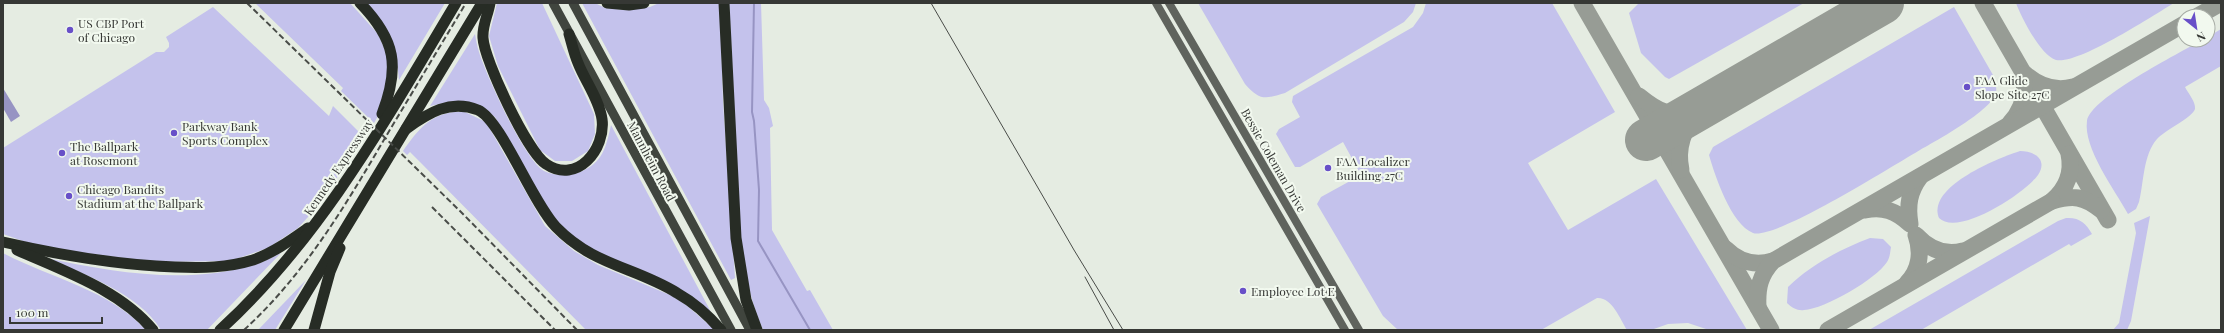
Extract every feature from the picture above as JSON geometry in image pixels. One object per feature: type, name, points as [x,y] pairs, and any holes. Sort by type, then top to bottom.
[{"type":"highway","points":[[360,3],[379,27],[389,44],[393,61],[394,72],[391,92],[374,137]]},
{"type":"highway","name":"Kennedy Expressway","points":[[220,330],[264,286],[317,222],[374,137],[456,3]]},
{"type":"highway","points":[[284,330],[482,3]]},
{"type":"highway","points":[[490,3],[483,27],[483,39],[490,64],[534,152],[547,165],[566,169],[587,162],[594,155],[599,146],[602,131],[602,118],[577,62],[569,34]]},
{"type":"highway","points":[[608,3],[629,5],[644,3]]},
{"type":"highway","points":[[724,3],[736,238],[746,300],[757,330]]},
{"type":"highway","points":[[406,129],[429,113],[440,108],[466,107],[486,115],[500,134],[535,200],[555,226],[566,236],[603,262],[676,292],[688,299],[721,330]]},
{"type":"highway","points":[[314,330],[330,272],[355,212]]},
{"type":"highway","points":[[3,242],[89,260],[140,266],[209,268],[230,266],[254,260],[275,250],[317,222]]},
{"type":"highway","points":[[3,242],[76,276],[113,296],[144,319],[153,330]]},
{"type":"main road","name":"Mannheim Road","points":[[553,3],[731,330]]},
{"type":"main road","name":"Mannheim Road","points":[[573,3],[750,330]]},
{"type":"street","name":"Bessie Coleman Drive","points":[[1156,3],[1345,330]]},
{"type":"street","name":"Bessie Coleman Drive","points":[[1169,3],[1359,330]]},
{"type":"shaded area","points":[[255,3],[350,3],[378,34],[391,64],[382,109],[374,123],[341,91],[343,88]]},
{"type":"shaded area","points":[[365,3],[445,3],[399,80],[396,56],[390,38]]},
{"type":"shaded area","points":[[497,3],[542,3],[594,114],[595,134],[588,151],[572,161],[555,161],[540,150],[498,66],[489,36]]},
{"type":"shaded area","points":[[582,3],[595,3],[605,8],[626,10],[650,7],[659,3],[720,3],[723,102],[735,278],[731,280]]},
{"type":"shaded area","points":[[729,3],[761,3],[764,100],[769,108],[773,126],[770,128],[772,230],[807,291],[810,290],[833,330],[763,330],[755,309],[745,266],[738,199]]},
{"type":"shaded area","points":[[1198,3],[1416,3],[1413,12],[1404,22],[1285,93],[1272,97],[1263,97],[1250,90],[1245,84]]},
{"type":"shaded area","points":[[1426,3],[1552,3],[1615,112],[1528,163],[1568,230],[1656,179],[1747,330],[1709,330],[1688,323],[1668,324],[1651,330],[1627,330],[1611,305],[1607,301],[1597,298],[1541,330],[1398,330],[1383,316],[1317,204],[1321,197],[1361,175],[1343,142],[1300,167],[1295,167],[1276,134],[1279,129],[1300,117],[1292,102],[1293,96],[1413,27],[1423,13]]},
{"type":"shaded area","points":[[1639,3],[1804,3],[1669,79],[1665,77],[1641,53],[1629,13]]},
{"type":"shaded area","points":[[2016,3],[2174,3],[2097,48],[2066,60],[2056,60],[2050,57],[2038,44],[2022,17]]},
{"type":"shaded area","name":"Parkway Bank Sports Complex","points":[[213,7],[329,116],[333,106],[364,137],[318,206],[298,228],[268,248],[230,261],[152,262],[40,247],[3,234],[3,148],[156,52],[164,52],[169,47],[166,37]]},
{"type":"shaded area","points":[[1954,7],[1993,75],[1996,84],[1996,93],[1985,108],[1950,132],[1861,185],[1784,226],[1765,232],[1753,233],[1745,228],[1731,210],[1715,175],[1709,155],[1713,147]]},
{"type":"shaded area","points":[[2221,29],[2221,66],[2185,87],[2193,101],[2195,109],[2189,116],[2157,139],[2152,145],[2146,161],[2139,202],[2136,209],[2128,214],[2101,169],[2095,156],[2087,132],[2087,121],[2092,111],[2103,100],[2157,65],[2188,48],[2216,48],[2216,32]]},
{"type":"shaded area","points":[[475,34],[483,63],[507,116],[527,151],[536,164],[544,171],[557,175],[567,175],[580,172],[594,164],[599,159],[605,147],[611,125],[711,312],[589,249],[557,223],[536,192],[495,117],[478,105],[455,101],[430,106]]},
{"type":"shaded area","points":[[3,88],[20,116],[11,122],[3,108]]},
{"type":"shaded area","points":[[465,112],[486,122],[545,226],[574,251],[598,265],[670,295],[685,304],[715,330],[586,330],[410,152],[407,155],[403,151],[419,130],[431,120],[446,113]]},
{"type":"shaded area","points":[[2020,151],[2031,153],[2038,157],[2041,161],[2041,170],[2031,183],[2006,202],[1975,217],[1961,222],[1948,222],[1939,218],[1938,207],[1943,195],[1953,185],[1981,167]]},
{"type":"shaded area","points":[[2150,216],[2131,321],[2127,330],[2113,330],[2119,323],[2136,233],[2134,223]]},
{"type":"shaded area","points":[[2066,218],[2075,219],[2082,222],[2092,234],[2071,246],[2069,244],[1921,330],[1869,330],[2058,221]]},
{"type":"shaded area","points":[[1870,238],[1883,239],[1891,247],[1887,262],[1872,277],[1837,299],[1813,308],[1800,310],[1793,308],[1787,303],[1788,287],[1807,271],[1826,258],[1847,247]]},
{"type":"shaded area","points":[[3,253],[96,294],[131,316],[146,330],[3,330]]},
{"type":"shaded area","points":[[281,253],[207,330],[161,330],[139,305],[125,295],[93,278],[46,258],[123,272],[175,275],[228,271],[257,264]]},
{"type":"shaded area","points":[[306,280],[275,330],[258,330]]},
{"type":"waterway","points":[[754,3],[752,112],[759,190],[758,241],[810,330]]},
{"type":"taxiway","points":[[1582,3],[1771,330]]},
{"type":"taxiway","points":[[1983,3],[2108,220]]},
{"type":"taxiway","points":[[2212,8],[2221,3]]},
{"type":"taxiway","points":[[1758,307],[1760,282],[1765,271],[1773,261],[2176,29]]},
{"type":"taxiway","points":[[2025,74],[2036,82],[2048,87],[2060,89],[2073,87]]},
{"type":"taxiway","points":[[2010,123],[2018,112],[2023,100],[2023,75]]},
{"type":"taxiway","points":[[1639,96],[1653,107],[1666,112],[1679,113],[1697,111],[1688,125],[1680,146],[1681,170]]},
{"type":"taxiway","points":[[2069,154],[2070,168],[2065,186],[2052,201],[2066,198],[2084,199],[2101,210]]},
{"type":"taxiway","points":[[1865,210],[1883,209],[1900,216],[1910,224],[1909,205],[1911,193],[1920,177]]},
{"type":"taxiway","points":[[1828,330],[2052,201]]},
{"type":"taxiway","points":[[1907,283],[1915,272],[1919,260],[1919,248],[1916,235],[1932,248],[1950,253],[1963,251]]},
{"type":"taxiway","points":[[1726,249],[1736,257],[1748,262],[1760,263],[1773,261]]},
{"type":"runway","points":[[1646,140],[1883,3]]},
{"type":"tram line","points":[[931,3],[1074,250],[1123,330]]},
{"type":"tram line","points":[[1085,277],[1114,330]]},
{"type":"railway","points":[[247,3],[461,212],[577,330]]},
{"type":"railway","points":[[244,330],[286,287],[322,240],[354,190],[466,3]]},
{"type":"railway","points":[[432,207],[555,330]]},
{"type":"place","name":"US CBP Port of Chicago","points":[[70,30]]},
{"type":"place","name":"FAA Glide Slope Site 27C","points":[[1967,87]]},
{"type":"place","name":"Parkway Bank Sports Complex","points":[[174,133]]},
{"type":"place","name":"The Ballpark at Rosemont","points":[[62,153]]},
{"type":"place","name":"FAA Localizer Building 27C","points":[[1328,168]]},
{"type":"place","name":"Chicago Bandits Stadium at the Ballpark","points":[[69,196]]},
{"type":"place","name":"Employee Lot E","points":[[1243,291]]}]
